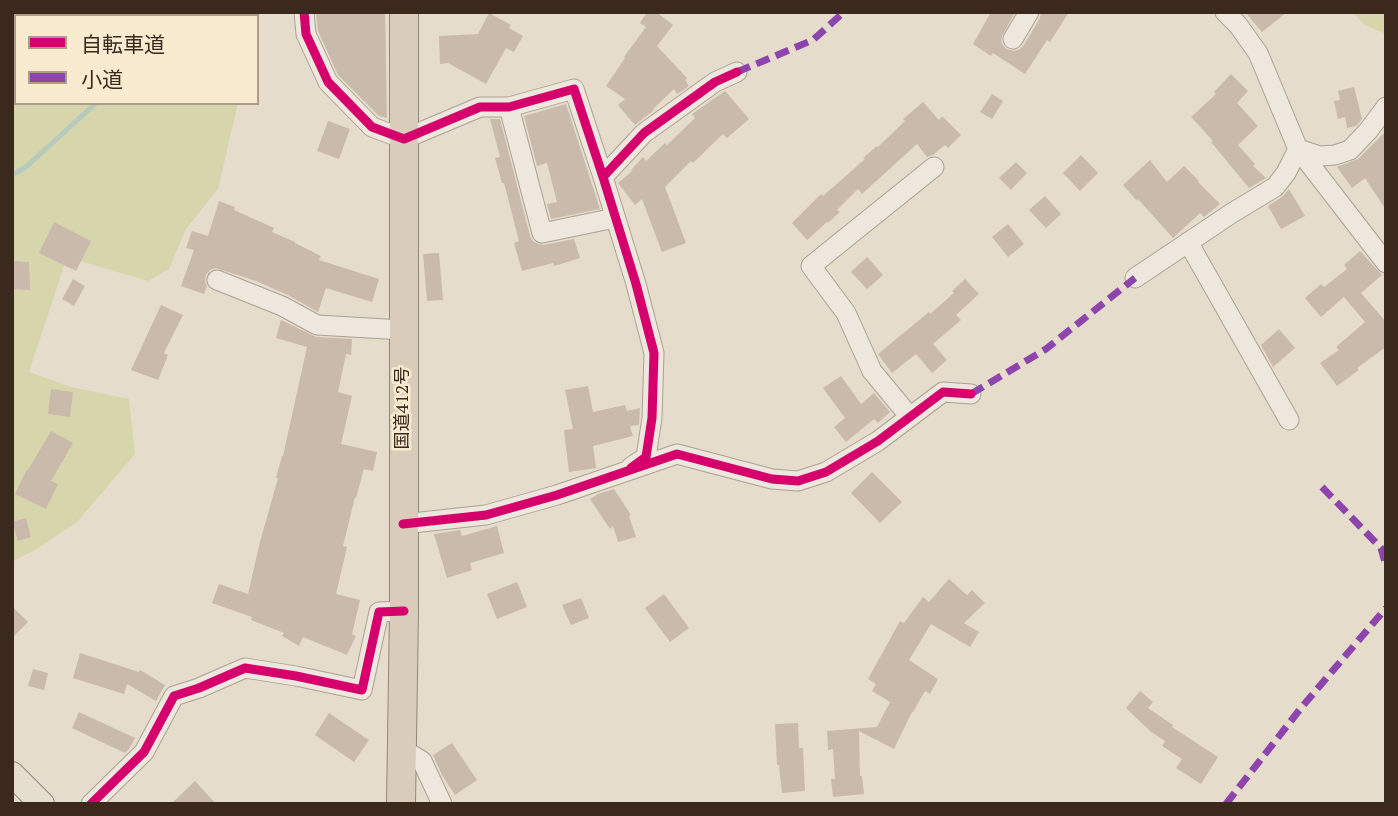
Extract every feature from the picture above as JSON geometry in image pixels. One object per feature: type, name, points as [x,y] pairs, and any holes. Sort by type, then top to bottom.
[{"type":"highway","name":"国道412号","points":[[401,804],[404,611],[404,12]]},
{"type":"main road","points":[[12,774],[42,804]]},
{"type":"street","points":[[304,12],[306,34],[328,82],[372,127],[404,139],[480,107],[509,107],[574,89],[636,284],[654,353],[652,418],[646,457],[625,471]]},
{"type":"street","points":[[1013,39],[1029,12]]},
{"type":"street","points":[[1225,12],[1238,24],[1258,53],[1298,149],[1386,263]]},
{"type":"street","points":[[603,177],[644,133],[715,82],[737,72]]},
{"type":"street","points":[[509,107],[542,233],[615,218]]},
{"type":"street","points":[[1298,149],[1320,156],[1350,150],[1386,107]]},
{"type":"street","points":[[1135,278],[1275,187],[1286,173],[1298,149]]},
{"type":"street","points":[[910,417],[872,371],[846,313],[811,266],[934,167]]},
{"type":"street","points":[[1188,242],[1289,420]]},
{"type":"street","points":[[217,280],[282,306],[317,324],[403,330]]},
{"type":"street","points":[[403,524],[486,515],[557,495],[677,454],[772,479],[798,481],[826,472],[878,441],[943,392],[971,394]]},
{"type":"street","points":[[91,804],[144,752],[174,695],[199,688],[246,668],[362,690],[379,612],[404,611]]},
{"type":"street","points":[[401,748],[422,761],[442,804]]},
{"type":"shaded area","points":[[12,12],[52,12],[64,14],[14,14],[14,105],[238,105],[218,189],[186,229],[169,269],[148,281],[67,257],[29,372],[71,387],[129,399],[135,454],[77,522],[12,562]]},
{"type":"shaded area","points":[[238,12],[238,14],[91,14]]},
{"type":"shaded area","points":[[1352,12],[1386,12],[1386,34],[1365,25]]},
{"type":"building","points":[[316,12],[385,12],[387,118],[379,116],[338,75],[318,31]]},
{"type":"building","points":[[647,12],[656,12],[673,25],[657,46],[687,78],[685,80],[689,86],[677,94],[674,89],[635,125],[618,105],[625,99],[606,86],[646,27],[640,23]]},
{"type":"building","points":[[991,12],[1015,12],[1001,38],[1006,49],[1014,51],[1024,45],[1041,12],[1069,12],[1025,74],[993,53],[991,56],[973,44]]},
{"type":"building","points":[[1245,12],[1287,12],[1262,32]]},
{"type":"building","points":[[489,13],[511,25],[509,28],[523,36],[514,52],[506,48],[486,84],[448,63],[440,64],[439,36],[478,34]]},
{"type":"building","points":[[1231,74],[1248,91],[1237,103],[1258,126],[1238,145],[1255,164],[1253,166],[1266,178],[1249,188],[1191,117],[1216,94],[1214,92]]},
{"type":"building","points":[[1354,87],[1362,119],[1356,126],[1347,128],[1345,117],[1338,119],[1334,101],[1340,100],[1338,91]]},
{"type":"building","points":[[725,91],[749,119],[727,138],[723,134],[665,187],[686,243],[662,252],[642,199],[635,205],[618,183],[643,157],[646,161],[665,143],[667,145],[695,118],[692,114]]},
{"type":"building","points":[[992,94],[1003,101],[992,119],[980,112]]},
{"type":"building","points":[[923,102],[939,120],[942,116],[961,135],[948,148],[945,145],[927,157],[917,144],[862,194],[858,189],[837,210],[840,212],[807,240],[792,223],[821,194],[823,196],[878,147],[905,121],[903,119]]},
{"type":"building","points":[[566,104],[600,209],[551,219],[547,204],[557,202],[547,163],[537,166],[524,116]]},
{"type":"building","points":[[490,119],[500,119],[533,241],[544,245],[574,239],[580,258],[554,266],[553,263],[522,271],[514,243],[519,241],[495,158],[500,157]]},
{"type":"building","points":[[328,121],[350,129],[339,159],[317,151]]},
{"type":"building","points":[[1386,131],[1386,210],[1365,178],[1352,188],[1337,167],[1358,159]]},
{"type":"building","points":[[1081,155],[1098,173],[1080,191],[1063,173]]},
{"type":"building","points":[[1150,160],[1167,182],[1184,166],[1220,204],[1204,217],[1200,213],[1173,238],[1123,185]]},
{"type":"building","points":[[1016,162],[1027,173],[1011,190],[999,178]]},
{"type":"building","points":[[1289,189],[1305,216],[1281,229],[1268,206]]},
{"type":"building","points":[[1045,196],[1061,214],[1046,228],[1029,210]]},
{"type":"building","points":[[219,201],[274,228],[272,232],[321,256],[319,260],[379,279],[372,302],[326,288],[318,312],[256,281],[216,268],[206,275],[207,286],[204,294],[181,286],[194,250],[186,248],[192,231],[208,236]]},
{"type":"building","points":[[54,222],[91,241],[76,271],[39,253]]},
{"type":"building","points":[[1008,224],[1024,244],[1008,257],[992,237]]},
{"type":"building","points":[[1360,251],[1382,275],[1361,293],[1386,322],[1386,347],[1337,386],[1320,363],[1339,350],[1336,347],[1365,322],[1344,297],[1321,317],[1305,298],[1321,284],[1324,287],[1347,269],[1344,265]]},
{"type":"building","points":[[439,253],[443,300],[427,301],[423,254]]},
{"type":"building","points":[[867,257],[883,275],[867,289],[851,272]]},
{"type":"building","points":[[12,261],[29,262],[30,290],[12,289]]},
{"type":"building","points":[[73,279],[85,286],[74,306],[62,299]]},
{"type":"building","points":[[965,279],[979,294],[956,315],[961,320],[933,344],[947,360],[932,373],[916,354],[892,373],[878,354],[929,312],[930,314],[954,293],[952,291]]},
{"type":"building","points":[[161,305],[183,315],[164,353],[168,355],[158,380],[131,370]]},
{"type":"building","points":[[281,320],[316,337],[352,339],[351,355],[346,354],[338,392],[352,396],[341,444],[377,452],[373,471],[364,469],[343,546],[347,547],[336,594],[360,600],[352,634],[356,636],[347,655],[303,637],[299,646],[282,636],[284,633],[251,620],[252,617],[212,603],[219,584],[248,594],[278,478],[307,347],[276,338]]},
{"type":"building","points":[[1279,329],[1295,348],[1273,367],[1261,345]]},
{"type":"building","points":[[841,376],[861,404],[874,393],[890,412],[878,423],[874,419],[846,442],[834,427],[845,418],[823,388]]},
{"type":"building","points":[[588,386],[593,412],[625,405],[627,411],[640,408],[639,425],[630,426],[633,436],[593,446],[596,468],[569,472],[564,430],[573,429],[565,390]]},
{"type":"building","points":[[51,389],[73,392],[70,417],[48,414]]},
{"type":"building","points":[[51,431],[73,443],[51,481],[58,484],[46,509],[15,494]]},
{"type":"building","points":[[872,472],[902,502],[880,523],[851,493]]},
{"type":"building","points":[[614,489],[631,515],[629,516],[636,537],[618,542],[613,526],[610,529],[590,499]]},
{"type":"building","points":[[26,518],[31,537],[18,541],[12,522]]},
{"type":"building","points":[[497,526],[504,553],[470,563],[472,570],[447,578],[434,534],[460,530],[462,536]]},
{"type":"building","points":[[949,579],[967,595],[972,590],[985,603],[964,623],[979,632],[970,647],[931,624],[909,660],[938,679],[930,694],[925,691],[894,749],[859,731],[860,776],[864,794],[833,797],[833,749],[828,750],[827,731],[877,727],[890,702],[872,691],[876,684],[868,679],[900,621],[904,623],[923,597],[929,602]]},
{"type":"building","points":[[517,582],[527,607],[497,619],[487,594]]},
{"type":"building","points":[[664,594],[689,628],[670,642],[645,608]]},
{"type":"building","points":[[581,598],[589,618],[571,625],[562,605]]},
{"type":"building","points":[[12,606],[28,622],[12,638]]},
{"type":"building","points":[[80,653],[139,672],[140,670],[165,685],[156,701],[127,684],[124,694],[73,678]]},
{"type":"building","points":[[33,669],[48,673],[44,690],[28,686]]},
{"type":"building","points":[[1140,691],[1153,702],[1148,708],[1218,757],[1201,784],[1176,768],[1182,759],[1162,746],[1165,741],[1151,732],[1126,708]]},
{"type":"building","points":[[79,712],[135,738],[129,749],[125,753],[72,728]]},
{"type":"building","points":[[329,713],[369,740],[354,762],[315,735]]},
{"type":"building","points":[[798,723],[799,748],[803,748],[805,791],[782,793],[777,765],[775,724]]},
{"type":"building","points":[[452,743],[477,780],[455,795],[433,755]]},
{"type":"building","points":[[195,781],[216,804],[171,804]]},
{"type":"waterway","points":[[12,175],[26,167],[94,105]]},
{"type":"marked path","points":[[737,72],[813,40],[844,12]]},
{"type":"marked path","points":[[971,394],[1046,349],[1135,278]]},
{"type":"marked path","points":[[1322,487],[1381,548],[1386,566]]},
{"type":"marked path","points":[[1226,804],[1301,708],[1386,608]]},
{"type":"cycle path","points":[[304,12],[306,34],[328,82],[372,127],[404,139],[480,107],[509,107],[574,89],[603,177]]},
{"type":"cycle path","points":[[631,468],[646,457],[652,418],[654,353],[603,177],[644,133],[715,82],[737,72]]},
{"type":"cycle path","points":[[403,524],[486,515],[557,495],[677,454],[772,479],[798,481],[826,472],[878,441],[943,392],[971,394]]},
{"type":"cycle path","points":[[91,804],[144,752],[174,696],[245,668],[362,690],[379,612],[404,611]]}]
